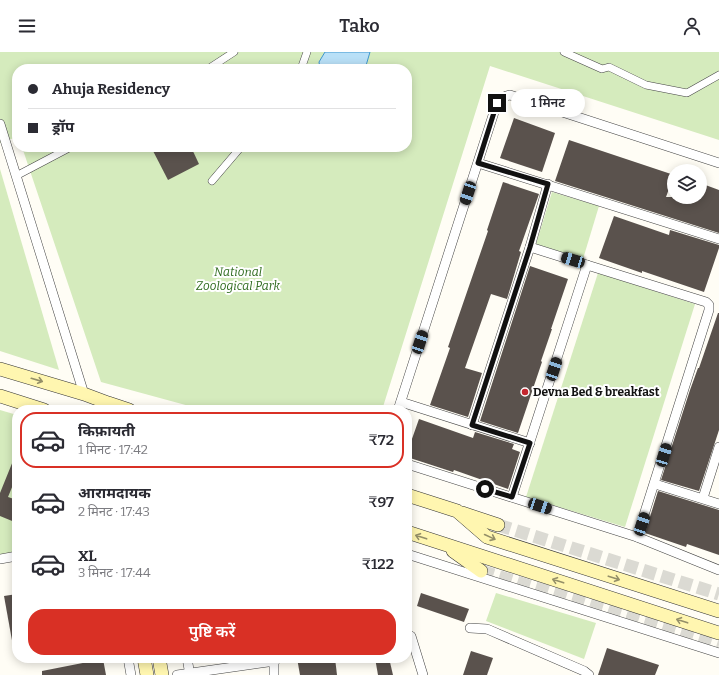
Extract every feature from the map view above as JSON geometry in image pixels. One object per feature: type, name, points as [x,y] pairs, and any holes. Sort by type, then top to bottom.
[{"type":"main road","points":[[0,369],[84,394],[103,405]]},
{"type":"main road","points":[[0,396],[28,405]]},
{"type":"main road","points":[[412,497],[498,525]]},
{"type":"main road","points":[[457,511],[487,537],[719,611]]},
{"type":"main road","points":[[412,534],[719,633]]},
{"type":"main road","points":[[443,544],[481,571]]},
{"type":"main road","points":[[145,663],[147,675]]},
{"type":"main road","points":[[160,663],[162,675]]},
{"type":"street","points":[[216,64],[234,52]]},
{"type":"street","points":[[303,64],[307,52]]},
{"type":"street","points":[[564,52],[602,69],[609,67],[646,85],[687,93],[719,75]]},
{"type":"street","points":[[400,405],[497,103],[501,98],[510,95],[719,163]]},
{"type":"street","points":[[0,124],[84,394]]},
{"type":"street","points":[[16,176],[62,152]]},
{"type":"street","points":[[212,181],[238,152]]},
{"type":"street","points":[[478,163],[719,239]]},
{"type":"street","points":[[472,425],[530,247],[548,184]]},
{"type":"street","points":[[530,247],[706,302],[709,307],[710,310],[637,538]]},
{"type":"street","points":[[512,497],[587,265]]},
{"type":"street","points":[[412,409],[472,425],[530,443]]},
{"type":"street","points":[[703,498],[719,448]]},
{"type":"street","points":[[412,466],[637,538],[719,570]]},
{"type":"street","points":[[655,484],[719,504]]},
{"type":"street","points":[[412,556],[719,653]]},
{"type":"street","points":[[0,559],[12,557]]},
{"type":"street","points":[[470,628],[487,629],[584,671],[589,675]]},
{"type":"street","points":[[412,639],[423,675]]},
{"type":"street","points":[[129,663],[131,675]]},
{"type":"street","points":[[188,663],[190,674]]},
{"type":"street","points":[[177,675],[252,663]]},
{"type":"street","points":[[274,663],[274,675]]},
{"type":"green space","name":"National Zoological Park","points":[[0,52],[719,52],[719,140],[490,66],[384,405],[186,405],[101,382],[24,152],[412,152],[412,64],[12,64],[12,139],[0,143]]},
{"type":"green space","points":[[0,169],[59,370],[0,351]]},
{"type":"green space","points":[[552,192],[599,206],[583,259],[536,244]]},
{"type":"green space","points":[[598,273],[695,304],[625,527],[526,497]]},
{"type":"green space","points":[[0,410],[12,414],[12,553],[0,555]]},
{"type":"green space","points":[[496,593],[596,623],[584,659],[486,621]]},
{"type":"water","points":[[325,52],[370,52],[366,64],[319,64]]},
{"type":"building","points":[[514,118],[555,133],[542,172],[500,158]]},
{"type":"building","points":[[569,140],[667,173],[667,204],[707,204],[707,186],[719,190],[719,233],[555,181]]},
{"type":"building","points":[[154,152],[193,152],[199,164],[168,180]]},
{"type":"building","points":[[503,182],[539,194],[519,251],[521,252],[507,299],[491,294],[465,368],[482,373],[468,417],[430,405],[450,348],[448,347],[488,231],[487,230]]},
{"type":"building","points":[[614,216],[669,235],[670,230],[719,245],[704,292],[599,258]]},
{"type":"building","points":[[530,266],[568,279],[518,433],[480,421]]},
{"type":"building","points":[[718,313],[719,430],[699,491],[661,480],[690,390]]},
{"type":"building","points":[[419,419],[473,438],[475,432],[514,444],[512,449],[520,452],[508,489],[454,470],[453,472],[412,459],[412,439]]},
{"type":"building","points":[[12,463],[12,487],[8,497],[12,498],[12,521],[0,516],[0,493]]},
{"type":"building","points":[[658,491],[719,510],[719,555],[687,544],[686,547],[645,533]]},
{"type":"building","points":[[421,593],[469,609],[464,622],[417,606]]},
{"type":"building","points":[[12,595],[12,640],[4,596]]},
{"type":"building","points":[[607,648],[659,665],[655,675],[598,675]]},
{"type":"building","points":[[471,651],[493,658],[487,675],[463,675]]},
{"type":"building","points":[[83,663],[104,663],[106,675],[42,675],[42,671]]},
{"type":"building","points":[[298,663],[336,663],[337,675],[300,675]]},
{"type":"building","points":[[376,663],[390,663],[393,675],[378,675]]},
{"type":"tunnel","points":[[498,525],[719,594]]},
{"type":"tunnel","points":[[481,571],[719,645]]},
{"type":"place","name":"Devna Bed & breakfast","points":[[525,392]]},
{"type":"route","points":[[485,489],[512,497],[530,443],[472,425],[530,247],[548,184],[478,163],[497,103]]}]
